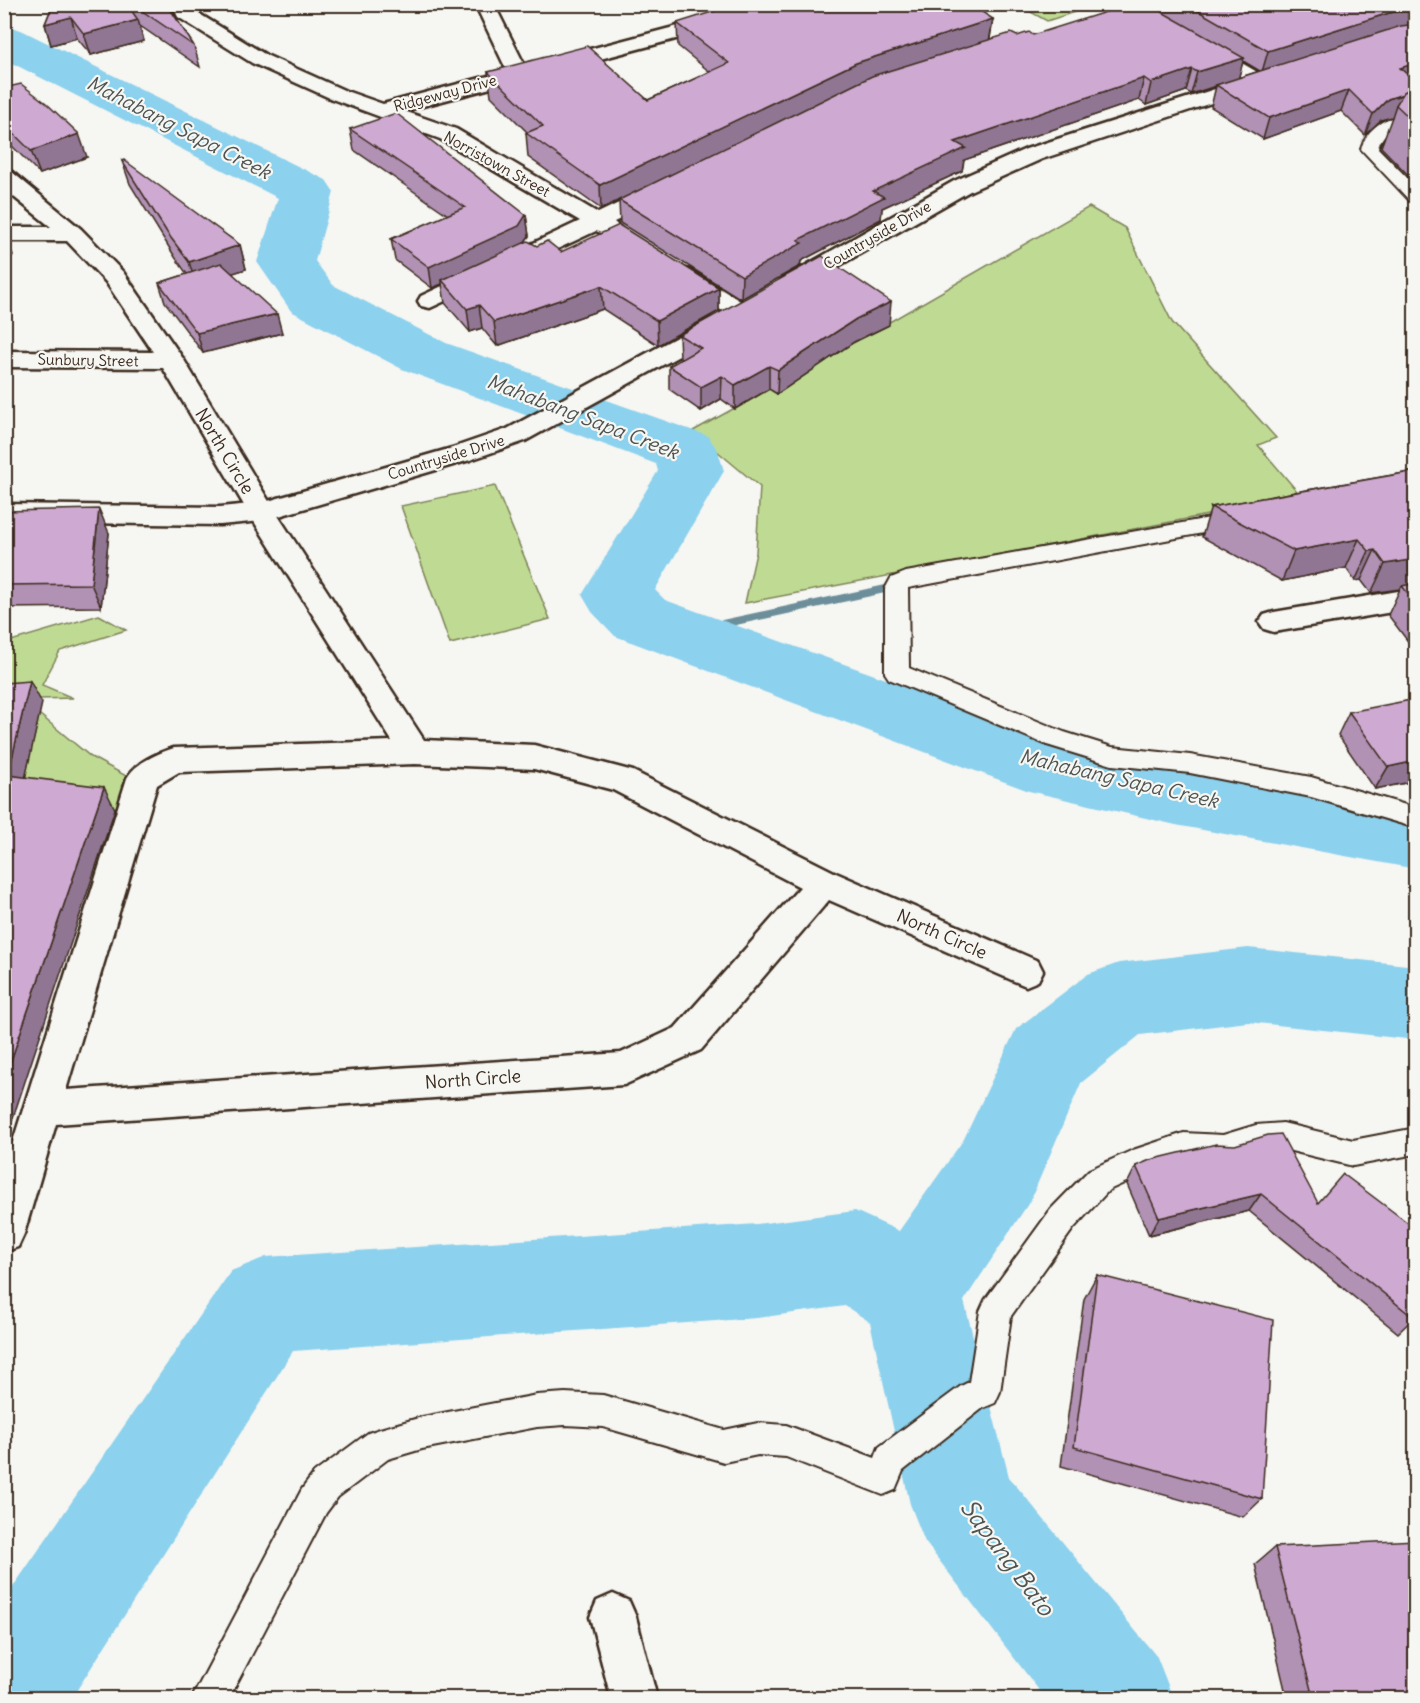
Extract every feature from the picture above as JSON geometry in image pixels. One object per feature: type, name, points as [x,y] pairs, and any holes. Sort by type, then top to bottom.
[{"type":"street","name":"Norristown Street","points":[[181,4],[185,13],[259,59],[339,95],[448,134],[627,240]]},
{"type":"street","points":[[484,4],[519,74]]},
{"type":"street","name":"Ridgeway Drive","points":[[383,110],[519,74],[683,21],[786,4]]},
{"type":"street","points":[[1378,4],[1411,32]]},
{"type":"street","points":[[1120,9],[1259,81]]},
{"type":"street","name":"Countryside Drive","points":[[4,513],[220,516],[262,512],[461,454],[516,435],[604,388],[962,186],[1034,154],[1284,73]]},
{"type":"street","name":"North Circle","points":[[4,177],[73,234],[115,277],[171,360],[262,512],[416,752]]},
{"type":"street","points":[[430,301],[683,180]]},
{"type":"street","points":[[4,234],[73,234]]},
{"type":"street","points":[[665,264],[741,312]]},
{"type":"street","name":"Sunbury Street","points":[[4,358],[171,360]]},
{"type":"street","points":[[1274,622],[1416,598]]},
{"type":"street","name":"North Circle","points":[[4,1234],[143,778],[174,760],[416,752],[534,757],[622,780],[825,883],[1026,972]]},
{"type":"street","name":"North Circle","points":[[44,1108],[624,1068],[688,1039],[825,883]]},
{"type":"street","points":[[613,1617],[634,1698]]},
{"type":"lane","points":[[1416,117],[1398,119],[1380,129],[1372,138],[1369,149],[1416,197]]},
{"type":"lane","points":[[1265,515],[906,579],[896,589],[897,673],[1056,739],[1112,756],[1190,764],[1311,787],[1416,818]]},
{"type":"lane","points":[[210,1698],[314,1502],[326,1485],[380,1445],[422,1433],[537,1411],[565,1409],[603,1411],[724,1446],[758,1439],[786,1441],[883,1478],[891,1459],[972,1397],[984,1392],[996,1311],[1062,1220],[1099,1180],[1143,1160],[1184,1146],[1223,1148],[1256,1138],[1283,1136],[1353,1153],[1416,1141]]},
{"type":"green space","points":[[1096,4],[1047,21],[1018,5]]},
{"type":"green space","points":[[1089,207],[1125,228],[1172,322],[1276,438],[1258,445],[1302,497],[745,603],[756,553],[760,487],[693,431],[853,343]]},
{"type":"green space","points":[[495,486],[550,619],[450,644],[401,506]]},
{"type":"green space","points":[[99,615],[126,630],[60,651],[42,685],[73,698],[5,700],[4,643]]},
{"type":"green space","points":[[39,714],[91,757],[130,778],[115,809],[21,797]]},
{"type":"building","points":[[53,4],[127,4],[138,20],[84,34],[71,17],[45,24]]},
{"type":"building","points":[[132,4],[167,4],[194,46]]},
{"type":"building","points":[[737,4],[970,4],[993,19],[856,63],[600,185],[526,133],[543,126],[488,72],[587,46],[648,100],[729,63],[677,23]]},
{"type":"building","points":[[1131,4],[1148,4],[1244,58],[1197,72],[1192,69],[1151,83],[1144,78],[955,142],[966,148],[873,191],[884,197],[798,240],[802,243],[742,276],[619,200],[872,76],[1011,33],[1017,36],[1029,32],[1033,35]]},
{"type":"building","points":[[1186,4],[1409,4],[1416,8],[1389,13],[1268,51]]},
{"type":"building","points":[[1416,24],[1416,63],[1400,68],[1416,82],[1416,86],[1388,99],[1373,114],[1349,90],[1269,118],[1216,85],[1401,26]]},
{"type":"building","points":[[21,84],[46,103],[79,134],[31,151],[4,124],[4,88]]},
{"type":"building","points":[[1416,86],[1416,124],[1396,105],[1404,92]]},
{"type":"building","points":[[396,113],[526,215],[519,226],[429,267],[391,239],[465,207],[350,129]]},
{"type":"building","points":[[124,160],[240,245],[189,262],[168,234],[122,161]]},
{"type":"building","points":[[619,225],[719,288],[657,321],[601,286],[494,322],[479,305],[467,309],[442,280],[528,241],[537,246],[547,241],[561,252]]},
{"type":"building","points":[[822,256],[891,302],[856,319],[778,370],[769,366],[735,385],[722,376],[701,387],[669,366],[701,348],[679,335]]},
{"type":"building","points":[[221,263],[277,314],[197,333],[159,283]]},
{"type":"building","points":[[1416,471],[1416,559],[1385,564],[1375,550],[1369,551],[1359,539],[1294,551],[1211,507]]},
{"type":"building","points":[[99,509],[91,584],[4,585],[4,511]]},
{"type":"building","points":[[1416,583],[1416,603],[1402,586]]},
{"type":"building","points":[[30,681],[8,775],[104,787],[4,1081],[4,683]]},
{"type":"building","points":[[1416,699],[1416,761],[1388,767],[1349,712]]},
{"type":"building","points":[[1281,1134],[1318,1203],[1343,1174],[1416,1229],[1416,1316],[1414,1318],[1261,1194],[1159,1218],[1136,1166],[1150,1160],[1216,1144],[1235,1145],[1268,1135]]},
{"type":"building","points":[[1097,1275],[1273,1320],[1262,1499],[1074,1447]]},
{"type":"building","points":[[1416,1540],[1416,1698],[1313,1698],[1275,1547]]},
{"type":"waterway","name":"Mahabang Sapa Creek","points":[[4,40],[307,192],[286,262],[312,298],[424,356],[685,451],[691,471],[617,595],[640,618],[1029,761],[1176,794],[1416,837]]},
{"type":"waterway","points":[[680,633],[904,585]]},
{"type":"waterway","name":"Mahabang Sapa Creek","points":[[913,1293],[997,1170],[1048,1057],[1119,1000],[1248,985],[1416,1003]]},
{"type":"waterway","points":[[4,1672],[35,1653],[266,1305],[757,1271],[855,1258],[913,1293]]},
{"type":"waterway","name":"Sapang Bato","points":[[913,1293],[963,1504],[1116,1698]]}]
